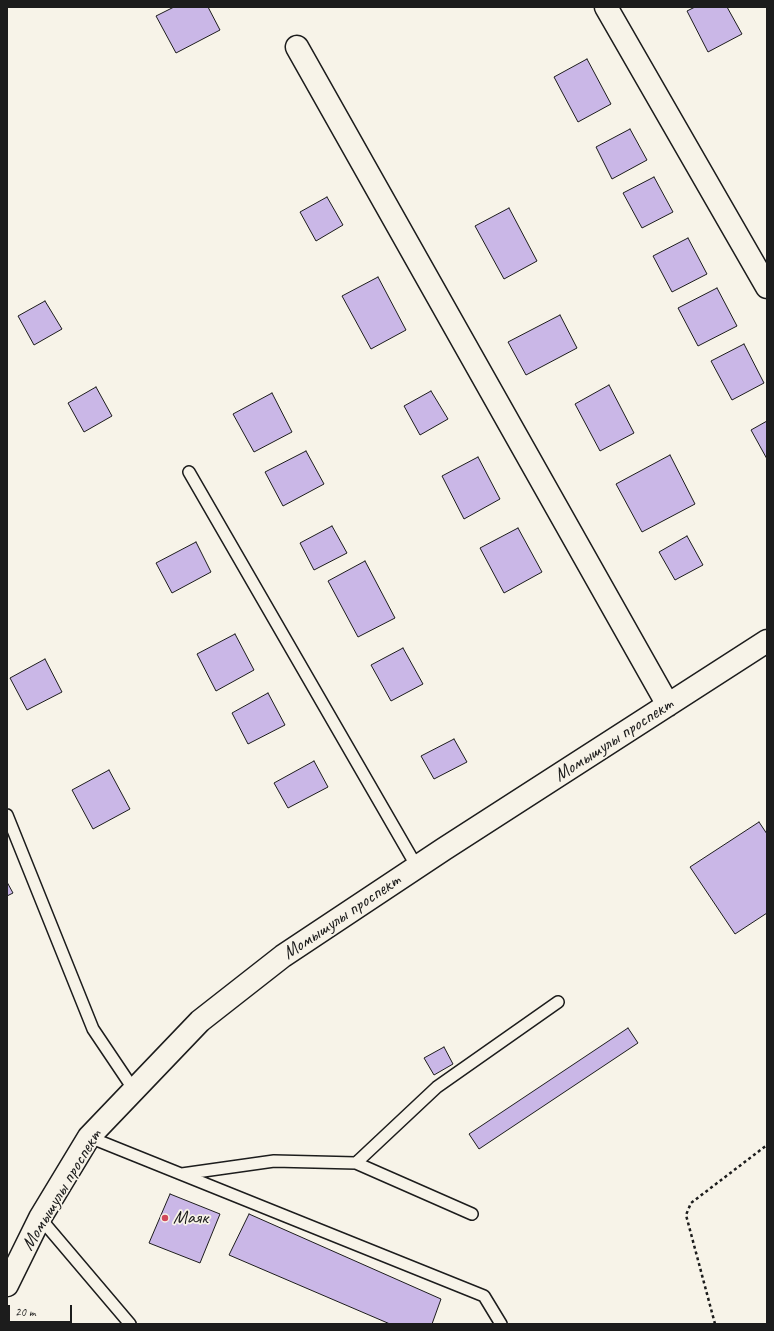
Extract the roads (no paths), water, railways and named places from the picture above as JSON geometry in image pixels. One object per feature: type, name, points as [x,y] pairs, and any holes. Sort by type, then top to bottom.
[{"type":"street","points":[[606,7],[767,287]]},
{"type":"street","points":[[297,47],[668,705]]},
{"type":"street","name":"Момышулы проспект","points":[[7,1285],[40,1218],[89,1137],[200,1020],[283,956],[417,867],[767,641]]},
{"type":"lane","points":[[189,472],[417,867]]},
{"type":"lane","points":[[7,815],[93,1029],[134,1090]]},
{"type":"lane","points":[[356,1164],[437,1087],[558,1002]]},
{"type":"lane","points":[[89,1137],[484,1296],[501,1324]]},
{"type":"lane","points":[[182,1174],[274,1161],[356,1164],[472,1214]]},
{"type":"lane","points":[[40,1218],[130,1324]]},
{"type":"place","name":"Маяк","points":[[165,1218]]}]
